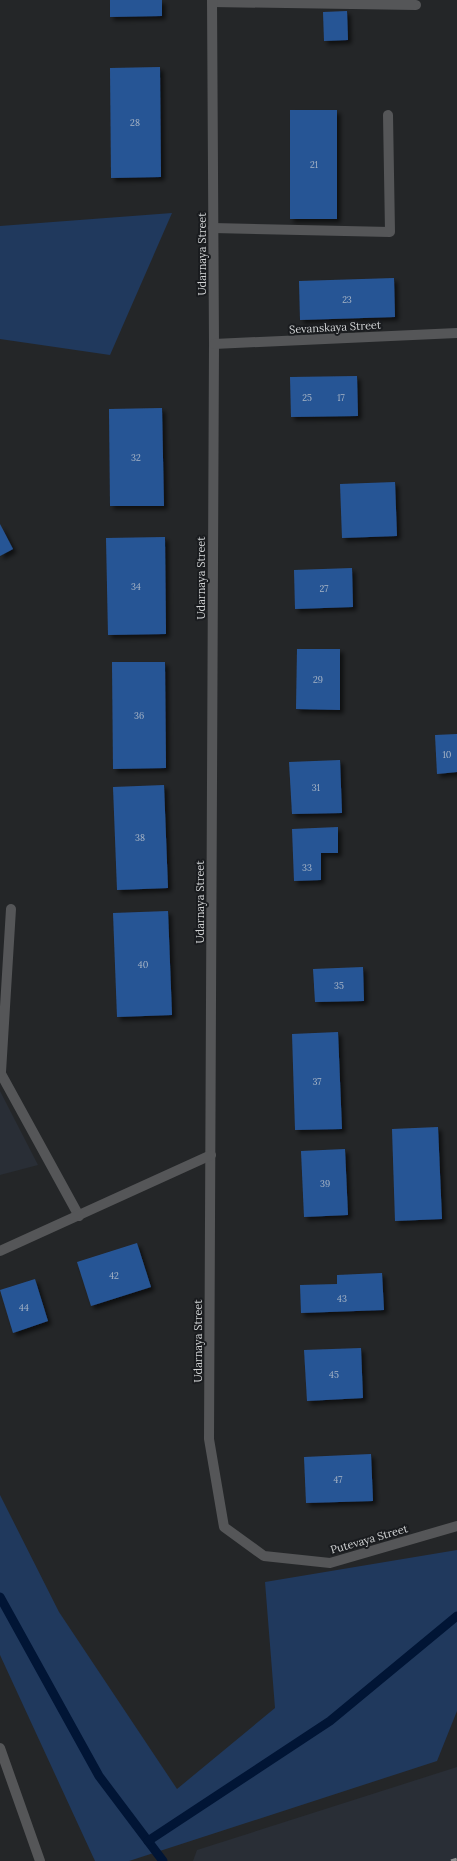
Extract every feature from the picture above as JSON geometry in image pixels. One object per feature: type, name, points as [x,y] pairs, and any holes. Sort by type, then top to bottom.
[{"type":"street","points":[[212,1],[416,5]]},
{"type":"street","name":"Udarnaya Street","points":[[212,1],[214,344],[209,1439],[224,1527]]},
{"type":"street","points":[[213,228],[390,232],[388,115]]},
{"type":"street","name":"Sevanskaya Street","points":[[214,344],[457,333]]},
{"type":"street","points":[[11,909],[0,1072],[79,1216]]},
{"type":"street","points":[[0,1251],[211,1155]]},
{"type":"street","name":"Putevaya Street","points":[[224,1527],[264,1556],[330,1563],[457,1526]]},
{"type":"street","points":[[0,1748],[40,1861]]},
{"type":"shaded area","points":[[172,213],[110,355],[0,339],[0,226]]},
{"type":"shaded area","points":[[0,1091],[38,1165],[0,1175]]},
{"type":"shaded area","points":[[0,1495],[59,1612],[177,1789],[275,1708],[265,1582],[457,1550],[457,1711],[437,1761],[129,1861],[95,1861],[0,1655]]},
{"type":"shaded area","points":[[457,1767],[457,1861],[193,1861],[197,1850]]},
{"type":"building","points":[[110,0],[162,0],[162,16],[110,17]]},
{"type":"building","points":[[347,11],[348,40],[324,41],[323,12]]},
{"type":"building","points":[[160,67],[161,177],[111,178],[110,68]]},
{"type":"building","points":[[290,110],[337,110],[337,219],[290,219]]},
{"type":"building","points":[[394,278],[395,317],[300,320],[299,281]]},
{"type":"building","points":[[357,376],[358,416],[291,417],[290,377]]},
{"type":"building","points":[[162,408],[164,506],[110,506],[109,409]]},
{"type":"building","points":[[395,482],[397,536],[342,538],[340,484]]},
{"type":"building","points":[[0,524],[13,549],[0,556]]},
{"type":"building","points":[[165,537],[166,634],[108,635],[106,538]]},
{"type":"building","points":[[352,568],[353,607],[295,609],[294,570]]},
{"type":"building","points":[[297,649],[340,649],[340,710],[296,709]]},
{"type":"building","points":[[112,662],[165,662],[166,768],[113,769]]},
{"type":"building","points":[[457,734],[457,772],[437,774],[435,735]]},
{"type":"building","points":[[340,760],[342,813],[292,814],[289,762]]},
{"type":"building","points":[[164,785],[168,888],[117,890],[113,787]]},
{"type":"building","points":[[338,827],[338,853],[321,853],[321,880],[294,881],[292,829]]},
{"type":"building","points":[[168,911],[172,1015],[117,1017],[113,913]]},
{"type":"building","points":[[363,967],[364,1001],[315,1002],[313,969]]},
{"type":"building","points":[[338,1032],[342,1129],[295,1130],[292,1034]]},
{"type":"building","points":[[438,1127],[442,1219],[395,1221],[392,1129]]},
{"type":"building","points":[[345,1149],[348,1215],[304,1217],[301,1151]]},
{"type":"building","points":[[137,1243],[151,1287],[91,1306],[77,1262]]},
{"type":"building","points":[[382,1273],[384,1310],[301,1313],[300,1285],[337,1284],[337,1275]]},
{"type":"building","points":[[35,1279],[48,1321],[13,1333],[0,1290]]},
{"type":"building","points":[[361,1348],[363,1398],[307,1401],[304,1350]]},
{"type":"building","points":[[371,1454],[373,1501],[306,1503],[304,1457]]},
{"type":"waterway","points":[[0,1597],[99,1776],[163,1861]]},
{"type":"waterway","points":[[148,1841],[330,1721],[457,1616]]},
{"type":"railway","points":[[451,1861],[457,1859]]}]
